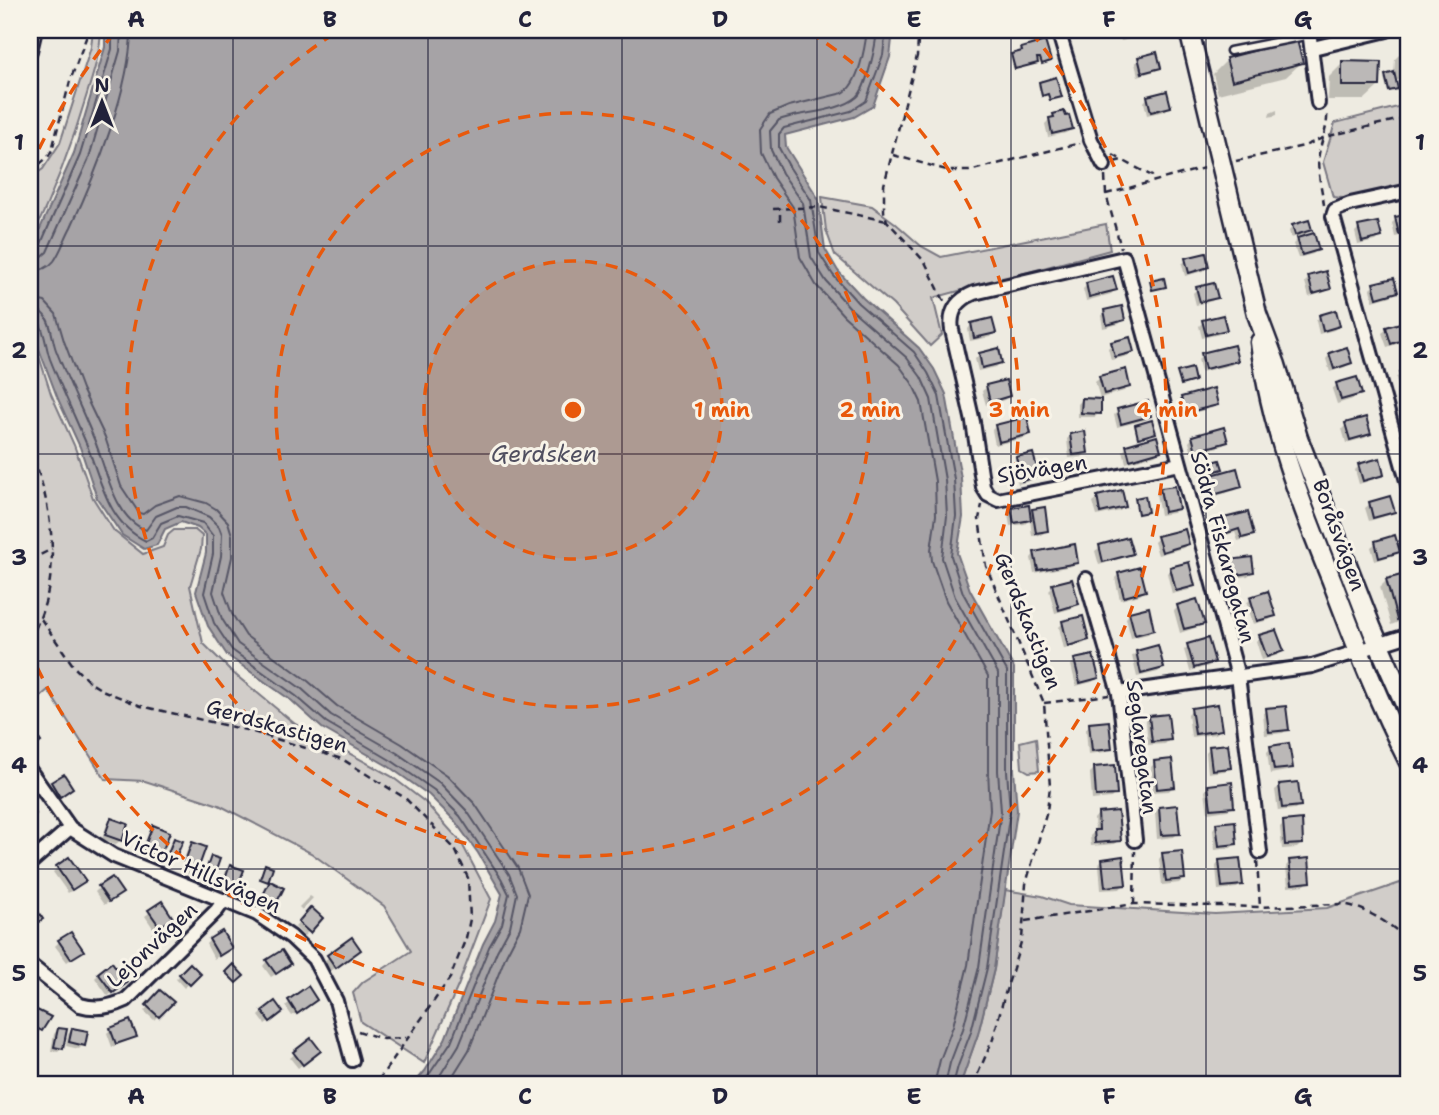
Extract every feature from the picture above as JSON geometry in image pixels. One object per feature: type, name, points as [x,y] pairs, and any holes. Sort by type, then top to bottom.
[{"type":"main road","name":"Boråsvägen","points":[[1189,30],[1257,314],[1264,373],[1282,443],[1307,519],[1359,651],[1409,762]]},
{"type":"main road","name":"Boråsvägen","points":[[1257,314],[1298,438],[1409,713]]},
{"type":"street","points":[[30,51],[35,30]]},
{"type":"street","points":[[1058,30],[1091,140],[1104,165]]},
{"type":"street","points":[[1318,103],[1311,38],[1387,30]]},
{"type":"street","points":[[1409,191],[1350,204],[1335,210],[1333,216],[1409,488]]},
{"type":"street","points":[[954,309],[963,298],[974,293],[1124,257]]},
{"type":"street","name":"Södra Fiskaregatan","points":[[1124,257],[1238,676],[1260,852]]},
{"type":"street","name":"Sjövägen","points":[[954,309],[951,330],[973,422],[983,487],[988,495],[998,500],[1180,464]]},
{"type":"street","name":"Seglaregatan","points":[[1086,579],[1119,693],[1135,840]]},
{"type":"street","points":[[1119,693],[1312,666],[1409,635]]},
{"type":"street","name":"Victor Hillsvägen","points":[[30,771],[70,828],[114,856],[257,914],[277,926],[314,959],[337,1001],[352,1060]]},
{"type":"street","points":[[30,863],[70,828]]},
{"type":"street","name":"Lejonvägen","points":[[30,965],[80,1005],[90,1008],[112,1006],[126,1000],[224,900]]},
{"type":"lane","points":[[1230,51],[1311,38]]},
{"type":"path","points":[[30,172],[52,149],[70,81],[89,30]]},
{"type":"path","points":[[916,30],[916,56],[883,198],[887,221],[925,262],[943,302],[954,309]]},
{"type":"path","points":[[1233,162],[1409,117]]},
{"type":"path","points":[[893,155],[942,169],[970,171],[1091,140]]},
{"type":"path","points":[[30,157],[41,163]]},
{"type":"path","points":[[1124,257],[1106,194],[1104,165],[1122,160],[1152,176],[1153,181]]},
{"type":"path","points":[[1106,194],[1204,167]]},
{"type":"path","points":[[773,209],[819,207],[887,221]]},
{"type":"path","points":[[780,208],[780,221]]},
{"type":"path","points":[[30,447],[52,533],[50,586],[41,619],[30,639]]},
{"type":"path","name":"Gerdskastigen","points":[[973,1085],[993,1038],[1022,939],[1026,884],[1047,811],[1050,787],[1044,703],[982,553],[980,509],[988,495]]},
{"type":"path","points":[[30,560],[52,549]]},
{"type":"path","name":"Gerdskastigen","points":[[41,619],[75,668],[102,690],[141,706],[250,731],[342,759],[405,798],[455,849],[465,871],[471,903],[470,919],[450,978],[375,1085]]},
{"type":"path","points":[[1044,703],[1119,693]]},
{"type":"path","points":[[1134,904],[1135,840]]},
{"type":"path","points":[[1260,852],[1256,865],[1260,906]]},
{"type":"path","points":[[1025,921],[1134,904],[1352,905],[1379,919],[1409,940]]},
{"type":"path","points":[[344,1029],[366,1032],[383,1039],[407,1038]]},
{"type":"shaded area","points":[[93,30],[101,30],[92,78],[62,169],[30,242],[30,178],[43,169],[60,143],[91,47]]},
{"type":"shaded area","points":[[1409,104],[1409,186],[1352,199],[1333,197],[1323,162],[1335,123]]},
{"type":"shaded area","points":[[822,197],[872,206],[921,246],[941,257],[1106,224],[1110,250],[933,298],[942,335],[930,346],[893,305],[835,255],[826,230]]},
{"type":"shaded area","points":[[30,328],[51,394],[74,445],[93,498],[114,531],[143,554],[163,547],[168,535],[174,530],[195,530],[202,536],[190,586],[203,643],[232,672],[295,724],[391,776],[425,802],[461,842],[491,899],[458,986],[424,1063],[361,1022],[353,993],[363,982],[411,951],[384,906],[311,853],[219,805],[145,781],[105,779],[48,690],[30,705]]},
{"type":"shaded area","points":[[1036,738],[1039,771],[1029,772],[1022,768],[1020,742]]},
{"type":"shaded area","points":[[1409,880],[1409,1085],[960,1085],[978,1034],[994,969],[1005,890],[1042,896],[1069,905],[1215,914],[1327,908]]},
{"type":"water","name":"Gerdsken","points":[[105,30],[893,30],[890,57],[873,106],[854,117],[785,135],[786,147],[818,198],[825,249],[838,271],[863,298],[919,348],[934,369],[946,394],[961,478],[963,517],[957,553],[970,590],[1014,668],[1014,770],[1017,811],[994,969],[978,1034],[960,1085],[413,1085],[445,1039],[495,921],[502,894],[478,853],[454,820],[429,795],[388,766],[322,728],[292,701],[227,655],[208,626],[196,592],[206,553],[206,535],[198,528],[181,522],[165,529],[157,545],[144,549],[122,535],[97,498],[80,447],[39,349],[30,312],[30,251],[74,153],[105,47]]},
{"type":"building","points":[[1123,30],[1152,30],[1152,31],[1125,38]]},
{"type":"building","points":[[1297,40],[1303,63],[1232,81],[1226,58]]},
{"type":"building","points":[[1045,41],[1051,61],[1042,64],[1040,58],[1037,58],[1038,63],[1015,69],[1011,54]]},
{"type":"building","points":[[1157,52],[1161,68],[1142,73],[1138,57]]},
{"type":"building","points":[[1342,61],[1381,62],[1380,86],[1342,86]]},
{"type":"building","points":[[1394,72],[1398,89],[1389,91],[1385,75]]},
{"type":"building","points":[[1056,77],[1062,97],[1050,100],[1048,94],[1042,96],[1039,82]]},
{"type":"building","points":[[1167,91],[1171,107],[1151,112],[1147,96]]},
{"type":"building","points":[[1064,111],[1066,116],[1069,115],[1073,129],[1052,134],[1049,118]]},
{"type":"building","points":[[1409,214],[1409,232],[1399,234],[1395,217]]},
{"type":"building","points":[[1309,220],[1312,230],[1295,235],[1292,225]]},
{"type":"building","points":[[1378,222],[1382,237],[1362,242],[1358,226]]},
{"type":"building","points":[[1314,233],[1319,250],[1302,255],[1297,238]]},
{"type":"building","points":[[1206,253],[1209,267],[1189,273],[1185,258]]},
{"type":"building","points":[[1326,271],[1331,289],[1313,294],[1308,276]]},
{"type":"building","points":[[1113,276],[1117,290],[1089,297],[1086,283]]},
{"type":"building","points":[[1164,278],[1166,287],[1152,290],[1150,281]]},
{"type":"building","points":[[1394,278],[1398,292],[1377,298],[1373,283]]},
{"type":"building","points":[[1214,283],[1218,298],[1200,302],[1196,287]]},
{"type":"building","points":[[1122,306],[1125,320],[1107,325],[1104,310]]},
{"type":"building","points":[[1336,310],[1340,326],[1323,331],[1319,315]]},
{"type":"building","points":[[1223,315],[1227,330],[1206,335],[1202,320]]},
{"type":"building","points":[[992,318],[996,333],[974,338],[971,323]]},
{"type":"building","points":[[1407,321],[1409,338],[1391,344],[1386,327]]},
{"type":"building","points":[[1130,337],[1134,352],[1115,357],[1111,342]]},
{"type":"building","points":[[1234,345],[1238,361],[1205,369],[1201,353]]},
{"type":"building","points":[[1347,347],[1352,363],[1334,369],[1329,353]]},
{"type":"building","points":[[999,348],[1002,363],[982,368],[979,353]]},
{"type":"building","points":[[1192,368],[1195,381],[1181,385],[1177,372]]},
{"type":"building","points":[[1126,369],[1130,387],[1104,394],[1099,376]]},
{"type":"building","points":[[1409,369],[1409,385],[1403,387],[1399,372]]},
{"type":"building","points":[[1357,377],[1362,394],[1341,400],[1336,383]]},
{"type":"building","points":[[1006,380],[1010,396],[990,402],[986,385]]},
{"type":"building","points":[[1214,388],[1218,405],[1185,413],[1181,397]]},
{"type":"building","points":[[1082,398],[1101,399],[1101,414],[1081,413]]},
{"type":"building","points":[[1148,401],[1151,416],[1121,424],[1117,409]]},
{"type":"building","points":[[1027,417],[1031,434],[999,442],[995,425]]},
{"type":"building","points":[[1366,417],[1371,434],[1350,440],[1345,423]]},
{"type":"building","points":[[1152,420],[1156,433],[1138,438],[1135,425]]},
{"type":"building","points":[[1224,427],[1228,442],[1196,451],[1192,436]]},
{"type":"building","points":[[1085,431],[1088,453],[1073,455],[1070,434]]},
{"type":"building","points":[[1157,436],[1161,451],[1130,460],[1126,445]]},
{"type":"building","points":[[1033,453],[1039,476],[1022,481],[1016,457]]},
{"type":"building","points":[[1380,458],[1384,475],[1363,481],[1358,464]]},
{"type":"building","points":[[1220,460],[1223,469],[1205,474],[1202,465]]},
{"type":"building","points":[[1237,468],[1242,487],[1213,495],[1208,476]]},
{"type":"building","points":[[1175,486],[1179,509],[1164,512],[1160,488]]},
{"type":"building","points":[[1122,490],[1126,507],[1100,513],[1097,496]]},
{"type":"building","points":[[1145,496],[1148,512],[1138,514],[1135,498]]},
{"type":"building","points":[[1390,496],[1395,512],[1373,518],[1369,502]]},
{"type":"building","points":[[1029,505],[1031,520],[1014,523],[1011,508]]},
{"type":"building","points":[[1045,507],[1048,531],[1036,533],[1032,509]]},
{"type":"building","points":[[1248,512],[1254,535],[1242,538],[1239,529],[1224,534],[1220,519]]},
{"type":"building","points":[[1185,529],[1189,544],[1162,552],[1157,536]]},
{"type":"building","points":[[1395,535],[1400,552],[1379,558],[1375,541]]},
{"type":"building","points":[[1128,537],[1133,554],[1103,562],[1099,545]]},
{"type":"building","points":[[1075,544],[1078,563],[1038,570],[1034,552]]},
{"type":"building","points":[[1252,557],[1254,572],[1231,576],[1229,560]]},
{"type":"building","points":[[1189,562],[1195,586],[1176,591],[1170,567]]},
{"type":"building","points":[[1140,567],[1146,591],[1124,597],[1118,573]]},
{"type":"building","points":[[1405,574],[1409,591],[1409,616],[1397,620],[1386,579]]},
{"type":"building","points":[[1072,579],[1079,604],[1059,610],[1052,584]]},
{"type":"building","points":[[1268,591],[1276,616],[1257,621],[1250,597]]},
{"type":"building","points":[[1197,599],[1205,624],[1184,629],[1177,605]]},
{"type":"building","points":[[1149,607],[1154,630],[1135,635],[1129,612]]},
{"type":"building","points":[[1083,616],[1089,640],[1068,646],[1062,621]]},
{"type":"building","points":[[1276,630],[1284,651],[1267,657],[1259,635]]},
{"type":"building","points":[[1208,638],[1215,662],[1194,668],[1187,644]]},
{"type":"building","points":[[1158,645],[1164,668],[1141,674],[1136,651]]},
{"type":"building","points":[[1093,655],[1099,678],[1080,683],[1074,659]]},
{"type":"building","points":[[1218,704],[1222,730],[1195,734],[1191,708]]},
{"type":"building","points":[[1286,706],[1289,730],[1269,732],[1266,708]]},
{"type":"building","points":[[1168,714],[1171,740],[1152,742],[1149,716]]},
{"type":"building","points":[[1109,721],[1112,749],[1092,751],[1089,723]]},
{"type":"building","points":[[33,730],[41,742],[30,750],[30,732]]},
{"type":"building","points":[[1289,743],[1293,768],[1274,770],[1270,746]]},
{"type":"building","points":[[1228,744],[1231,768],[1212,770],[1209,746]]},
{"type":"building","points":[[1172,759],[1175,787],[1157,789],[1154,761]]},
{"type":"building","points":[[1115,765],[1117,795],[1096,796],[1094,767]]},
{"type":"building","points":[[64,774],[73,788],[60,797],[51,782]]},
{"type":"building","points":[[1232,782],[1234,807],[1211,809],[1208,785]]},
{"type":"building","points":[[1298,782],[1301,806],[1282,808],[1279,784]]},
{"type":"building","points":[[1177,805],[1180,834],[1161,835],[1159,807]]},
{"type":"building","points":[[1118,811],[1121,841],[1095,843],[1094,830],[1099,830],[1098,813]]},
{"type":"building","points":[[111,818],[128,824],[122,841],[105,835]]},
{"type":"building","points":[[1302,819],[1303,844],[1285,845],[1283,821]]},
{"type":"building","points":[[1235,821],[1237,844],[1219,846],[1216,823]]},
{"type":"building","points":[[153,825],[170,832],[160,857],[143,851]]},
{"type":"building","points":[[174,838],[183,841],[175,859],[167,856]]},
{"type":"building","points":[[192,842],[206,847],[197,872],[183,867]]},
{"type":"building","points":[[1182,851],[1185,879],[1166,881],[1162,853]]},
{"type":"building","points":[[211,856],[220,859],[215,873],[206,870]]},
{"type":"building","points":[[1123,856],[1126,885],[1105,887],[1102,859]]},
{"type":"building","points":[[69,857],[86,881],[72,890],[56,866]]},
{"type":"building","points":[[1240,858],[1243,885],[1222,887],[1219,860]]},
{"type":"building","points":[[1309,858],[1311,882],[1292,884],[1289,860]]},
{"type":"building","points":[[265,864],[273,867],[268,882],[260,879]]},
{"type":"building","points":[[230,865],[244,870],[236,890],[223,885]]},
{"type":"building","points":[[112,877],[123,893],[109,902],[98,886]]},
{"type":"building","points":[[270,881],[284,888],[275,906],[261,899]]},
{"type":"building","points":[[30,900],[43,919],[30,928]]},
{"type":"building","points":[[162,901],[173,918],[160,927],[148,910]]},
{"type":"building","points":[[311,907],[323,918],[310,933],[298,922]]},
{"type":"building","points":[[222,931],[232,948],[219,956],[209,939]]},
{"type":"building","points":[[71,932],[84,951],[71,959],[58,940]]},
{"type":"building","points":[[352,937],[361,950],[336,968],[327,955]]},
{"type":"building","points":[[282,950],[291,964],[276,974],[266,960]]},
{"type":"building","points":[[112,962],[127,983],[113,993],[98,973]]},
{"type":"building","points":[[190,963],[201,974],[190,985],[179,974]]},
{"type":"building","points":[[233,964],[244,976],[236,983],[225,972]]},
{"type":"building","points":[[308,986],[317,1000],[297,1014],[288,1000]]},
{"type":"building","points":[[160,990],[174,1002],[159,1017],[146,1005]]},
{"type":"building","points":[[275,1001],[283,1012],[270,1022],[262,1011]]},
{"type":"building","points":[[37,1010],[51,1017],[42,1031],[30,1024]]},
{"type":"building","points":[[130,1020],[137,1037],[116,1044],[110,1028]]},
{"type":"building","points":[[58,1028],[67,1029],[63,1049],[54,1047]]},
{"type":"building","points":[[72,1028],[88,1031],[85,1046],[69,1042]]},
{"type":"building","points":[[311,1038],[321,1051],[303,1065],[293,1052]]}]
